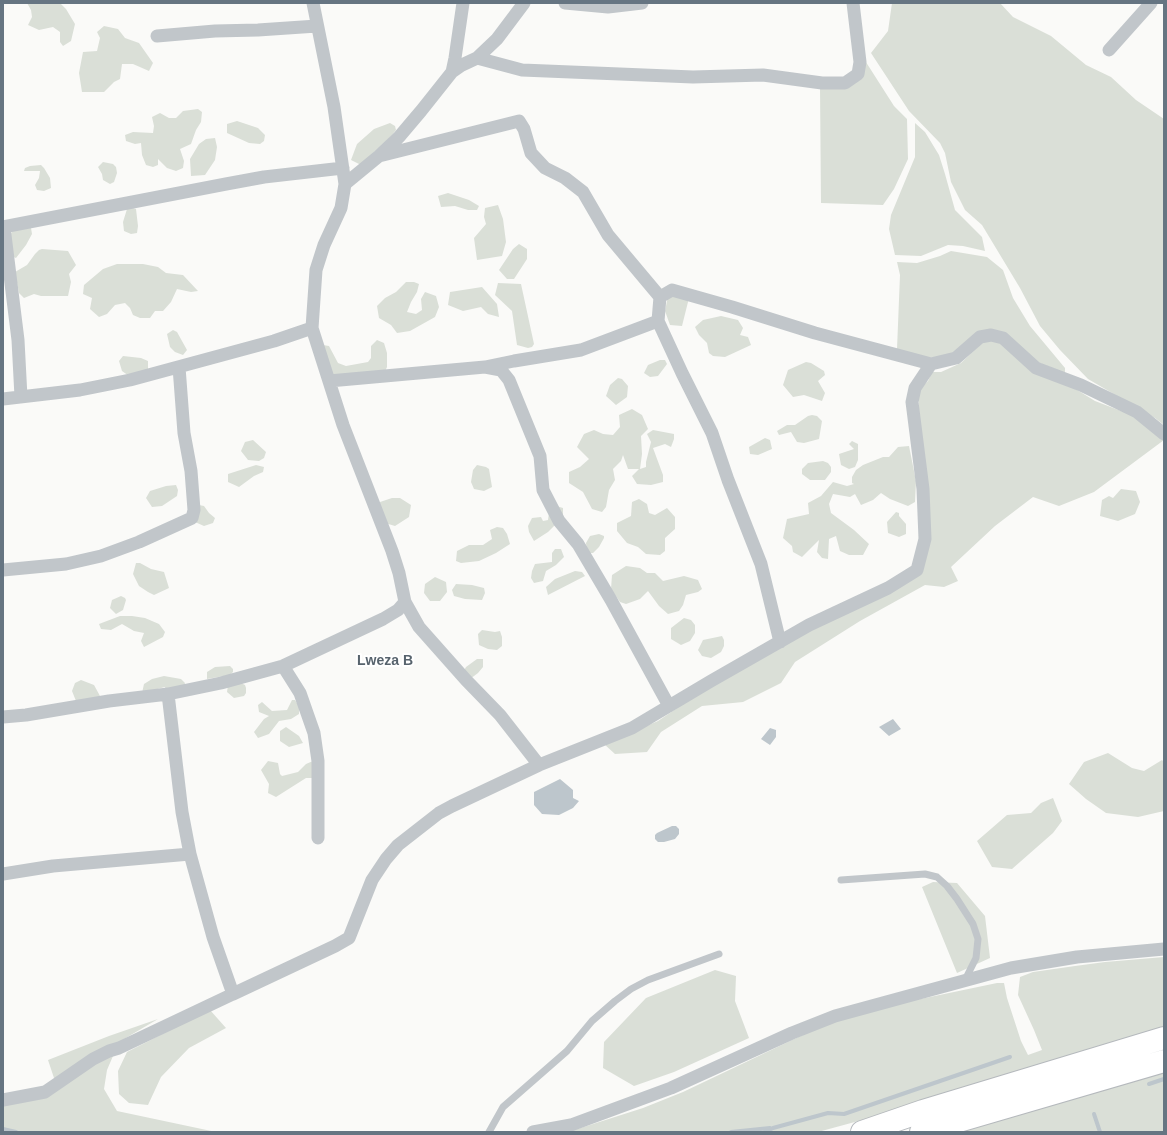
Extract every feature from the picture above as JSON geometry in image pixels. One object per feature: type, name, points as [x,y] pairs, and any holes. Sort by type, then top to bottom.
[{"type":"highway","points":[[862,1132],[923,1111],[1164,1038]]},
{"type":"highway","points":[[921,1132],[1164,1061]]},
{"type":"street","points":[[313,3],[334,107],[345,184],[341,208],[324,245],[316,270],[312,328],[343,425],[392,551],[399,573],[405,602],[419,628],[500,715],[539,765]]},
{"type":"street","points":[[452,72],[463,3]]},
{"type":"street","points":[[345,184],[379,156],[399,137],[452,72],[462,65],[477,58],[497,39],[524,3]]},
{"type":"street","points":[[566,3],[608,7],[642,3]]},
{"type":"street","points":[[477,58],[522,70],[693,77],[763,75],[822,83],[845,83],[858,74],[860,62],[853,3]]},
{"type":"street","points":[[1109,50],[1151,3]]},
{"type":"street","points":[[157,36],[215,31],[317,26]]},
{"type":"street","points":[[379,156],[519,121],[524,129],[531,153],[545,168],[565,178],[583,192],[608,235],[660,297],[658,321],[712,433],[728,480],[761,564],[780,642]]},
{"type":"street","points":[[21,397],[18,340],[4,227],[226,184],[343,168]]},
{"type":"street","points":[[660,297],[672,290],[815,333],[931,364],[956,358],[980,337],[991,335],[1003,338],[1036,368],[1081,385],[1137,412],[1164,434]]},
{"type":"street","points":[[329,381],[485,367],[581,350],[658,321]]},
{"type":"street","points":[[3,399],[80,390],[130,380],[274,341],[312,328]]},
{"type":"street","points":[[3,1100],[45,1092],[93,1059],[335,946],[349,938],[372,880],[386,859],[398,845],[439,813],[539,765],[632,728],[809,625],[888,588],[917,570],[925,539],[923,489],[912,402],[915,388],[931,364]]},
{"type":"street","points":[[3,570],[66,564],[101,556],[139,542],[192,518],[194,510],[191,471],[184,433],[178,367]]},
{"type":"street","points":[[485,367],[500,370],[509,380],[540,456],[543,490],[559,521],[578,544],[611,600],[669,706]]},
{"type":"street","points":[[3,717],[26,715],[109,701],[168,694],[221,683],[283,666],[383,619],[398,610],[405,602]]},
{"type":"street","points":[[283,666],[300,693],[314,733],[318,761],[318,838]]},
{"type":"street","points":[[168,694],[182,812],[190,854],[213,938],[233,994]]},
{"type":"street","points":[[3,874],[53,866],[190,854]]},
{"type":"street","points":[[533,1132],[571,1125],[671,1088],[792,1033],[835,1016],[1011,968],[1077,957],[1164,949]]},
{"type":"lane","points":[[841,880],[925,874],[937,877],[947,886],[957,899],[973,924],[978,939],[976,958],[971,970],[963,981]]},
{"type":"lane","points":[[488,1132],[503,1107],[567,1051],[592,1021],[630,989],[648,980],[719,954]]},
{"type":"shaded area","points":[[27,3],[60,3],[66,9],[75,24],[71,41],[63,46],[60,42],[60,32],[53,27],[39,30],[28,25],[32,17],[31,10]]},
{"type":"shaded area","points":[[892,3],[1000,3],[1013,17],[1051,36],[1086,65],[1111,77],[1136,100],[1164,119],[1164,425],[1155,418],[1088,379],[1060,350],[1040,326],[1020,288],[982,225],[965,210],[951,182],[945,153],[940,143],[909,111],[871,53],[888,31]]},
{"type":"shaded area","points":[[104,26],[118,29],[125,38],[139,43],[153,63],[149,71],[133,64],[122,64],[120,79],[114,82],[104,92],[82,92],[79,73],[83,52],[97,51],[100,38],[97,32]]},
{"type":"shaded area","points":[[864,59],[894,106],[907,119],[908,159],[894,189],[883,205],[821,203],[820,87],[844,87]]},
{"type":"shaded area","points":[[198,109],[202,112],[201,122],[196,130],[191,144],[180,149],[184,161],[183,168],[176,171],[167,168],[158,159],[158,165],[153,167],[146,165],[142,155],[141,143],[135,144],[126,141],[125,135],[133,132],[153,133],[154,126],[152,117],[160,113],[169,118],[176,118],[183,111]]},
{"type":"shaded area","points":[[237,121],[258,128],[265,135],[264,141],[260,144],[249,143],[227,133],[227,124]]},
{"type":"shaded area","points":[[390,123],[395,126],[396,130],[361,165],[351,160],[357,144],[374,129]]},
{"type":"shaded area","points":[[915,123],[925,132],[939,155],[955,210],[982,237],[985,251],[963,246],[948,245],[921,256],[895,255],[889,229],[891,215],[915,157]]},
{"type":"shaded area","points":[[215,138],[217,147],[215,160],[205,175],[191,176],[190,159],[199,144],[206,139]]},
{"type":"shaded area","points":[[103,162],[113,164],[116,167],[117,173],[114,182],[110,184],[103,180],[102,174],[98,167]]},
{"type":"shaded area","points":[[41,165],[50,178],[51,188],[44,191],[37,190],[35,185],[39,178],[40,171],[24,171],[25,168],[30,166]]},
{"type":"shaded area","points":[[448,193],[469,200],[479,206],[477,210],[468,210],[455,206],[441,207],[438,196]]},
{"type":"shaded area","points":[[498,205],[503,219],[506,242],[502,256],[477,260],[474,238],[486,224],[484,217],[485,208]]},
{"type":"shaded area","points":[[127,209],[136,209],[138,226],[137,233],[131,234],[124,231],[123,222]]},
{"type":"shaded area","points":[[15,228],[31,228],[32,234],[16,258],[11,256],[9,236]]},
{"type":"shaded area","points":[[519,244],[527,249],[527,259],[514,279],[507,279],[499,270],[513,249]]},
{"type":"shaded area","points":[[42,249],[68,251],[76,265],[69,274],[71,282],[68,296],[41,296],[34,294],[24,298],[19,293],[15,272],[27,265],[35,254]]},
{"type":"shaded area","points":[[951,251],[987,257],[1003,270],[1013,298],[1030,326],[1065,368],[1065,373],[1037,362],[989,331],[951,355],[922,359],[897,349],[900,275],[897,262],[917,263]]},
{"type":"shaded area","points":[[117,264],[143,264],[158,267],[166,273],[183,275],[198,291],[191,292],[177,289],[171,302],[163,311],[155,311],[150,318],[140,318],[133,315],[130,308],[125,303],[115,305],[107,314],[99,317],[90,309],[92,298],[83,294],[84,285],[103,269]]},
{"type":"shaded area","points":[[406,282],[414,282],[419,284],[417,292],[407,312],[416,314],[422,310],[421,299],[425,292],[436,296],[439,307],[435,317],[410,331],[397,333],[391,325],[379,318],[377,306],[385,298],[396,292]]},
{"type":"shaded area","points":[[498,283],[521,284],[534,344],[532,347],[528,348],[517,345],[512,311],[495,295]]},
{"type":"shaded area","points":[[482,287],[497,304],[499,317],[488,314],[481,307],[463,311],[448,305],[450,292]]},
{"type":"shaded area","points":[[668,296],[689,298],[682,326],[670,325],[665,311]]},
{"type":"shaded area","points":[[721,316],[738,320],[743,328],[740,335],[748,337],[751,345],[725,357],[713,356],[709,353],[707,343],[699,335],[695,327],[703,320]]},
{"type":"shaded area","points":[[173,330],[177,332],[187,350],[183,355],[175,352],[170,347],[167,334]]},
{"type":"shaded area","points":[[995,339],[1095,401],[1137,417],[1164,440],[1094,492],[1059,506],[1033,497],[995,526],[951,567],[958,581],[944,587],[925,585],[860,621],[795,662],[781,683],[743,702],[702,706],[661,732],[647,752],[615,754],[604,744],[658,721],[710,686],[826,622],[918,576],[921,450],[918,390],[928,381],[932,372],[941,372],[961,363],[985,340]]},
{"type":"shaded area","points":[[377,340],[384,343],[387,353],[387,367],[381,380],[351,384],[322,368],[323,345],[329,346],[338,363],[346,366],[368,362],[371,358],[371,346]]},
{"type":"shaded area","points":[[123,356],[141,358],[148,361],[148,370],[129,376],[122,371],[119,361]]},
{"type":"shaded area","points":[[660,360],[665,360],[667,364],[658,376],[650,377],[644,373],[648,365]]},
{"type":"shaded area","points":[[806,362],[811,363],[824,371],[825,375],[818,381],[825,393],[822,401],[804,395],[793,397],[783,385],[788,370]]},
{"type":"shaded area","points":[[618,378],[622,379],[628,386],[627,397],[616,405],[606,396],[610,385]]},
{"type":"shaded area","points":[[632,409],[642,415],[648,429],[641,436],[642,454],[640,469],[646,467],[651,442],[647,434],[653,430],[674,434],[671,447],[665,444],[653,448],[663,475],[663,482],[651,485],[637,484],[632,476],[639,469],[628,469],[623,455],[621,461],[613,469],[615,480],[609,490],[606,507],[602,512],[592,509],[583,492],[569,483],[569,472],[580,467],[589,459],[577,447],[584,434],[594,430],[603,434],[613,435],[620,427],[619,415]]},
{"type":"shaded area","points":[[812,415],[817,416],[822,421],[819,439],[804,443],[797,442],[791,432],[779,435],[777,431],[787,425],[795,425]]},
{"type":"shaded area","points":[[765,438],[770,440],[772,449],[758,455],[750,454],[749,447]]},
{"type":"shaded area","points":[[253,440],[266,452],[264,458],[259,461],[248,460],[241,451],[245,442]]},
{"type":"shaded area","points":[[852,441],[858,444],[858,460],[855,467],[849,469],[841,465],[839,454],[854,449],[849,444]]},
{"type":"shaded area","points":[[909,446],[916,481],[915,502],[908,506],[890,499],[881,493],[873,500],[861,505],[855,494],[850,497],[833,494],[829,504],[831,513],[854,530],[869,544],[863,555],[849,555],[840,551],[836,536],[829,539],[828,559],[822,558],[817,552],[819,540],[802,557],[793,552],[792,546],[783,538],[787,519],[809,514],[808,503],[821,496],[833,482],[847,486],[854,484],[852,483],[852,477],[856,470],[863,465],[883,457],[889,457],[898,447]]},
{"type":"shaded area","points":[[823,461],[828,463],[831,467],[831,472],[825,480],[810,480],[802,474],[802,469],[808,463]]},
{"type":"shaded area","points":[[256,465],[264,467],[263,472],[254,476],[239,487],[228,482],[228,474]]},
{"type":"shaded area","points":[[477,465],[489,469],[492,487],[484,491],[474,489],[471,482],[473,470]]},
{"type":"shaded area","points":[[176,485],[178,490],[177,496],[162,506],[152,507],[146,498],[150,491],[166,486]]},
{"type":"shaded area","points":[[1121,489],[1136,491],[1140,502],[1135,514],[1118,521],[1100,516],[1102,500],[1109,496],[1113,498]]},
{"type":"shaded area","points":[[392,498],[400,498],[411,505],[409,517],[395,526],[385,523],[379,508],[380,502]]},
{"type":"shaded area","points":[[639,499],[647,504],[649,513],[655,515],[667,508],[675,517],[675,529],[665,538],[665,551],[660,555],[646,554],[638,547],[627,543],[617,531],[617,523],[631,516],[632,502]]},
{"type":"shaded area","points":[[199,505],[204,506],[215,518],[213,523],[204,526],[195,522]]},
{"type":"shaded area","points":[[553,505],[563,508],[563,517],[548,532],[534,541],[529,532],[528,526],[532,518],[541,517],[543,521],[548,520],[549,513]]},
{"type":"shaded area","points":[[896,512],[899,513],[899,516],[906,524],[906,534],[899,537],[888,533],[887,522]]},
{"type":"shaded area","points":[[497,527],[503,528],[507,534],[510,544],[479,561],[461,563],[456,561],[457,551],[469,545],[483,545],[492,539],[490,530]]},
{"type":"shaded area","points":[[599,534],[604,536],[604,538],[599,547],[593,553],[587,553],[586,543],[590,536]]},
{"type":"shaded area","points":[[555,549],[561,549],[564,557],[556,565],[546,571],[543,581],[534,583],[531,578],[535,564],[552,562],[552,553]]},
{"type":"shaded area","points":[[136,563],[140,563],[151,569],[164,572],[169,588],[154,595],[139,586],[133,574]]},
{"type":"shaded area","points":[[626,566],[640,568],[647,573],[655,573],[663,581],[684,576],[698,580],[702,589],[698,592],[686,595],[683,605],[679,611],[668,614],[659,606],[648,591],[640,599],[626,604],[620,602],[611,589],[612,575]]},
{"type":"shaded area","points":[[575,571],[582,572],[585,576],[548,595],[546,587],[555,579]]},
{"type":"shaded area","points":[[435,577],[446,582],[447,592],[440,601],[430,601],[424,593],[425,584]]},
{"type":"shaded area","points":[[456,584],[472,585],[484,588],[485,593],[482,600],[465,599],[454,596],[452,590]]},
{"type":"shaded area","points":[[121,596],[126,600],[123,610],[116,614],[110,608],[112,600]]},
{"type":"shaded area","points":[[120,616],[145,618],[159,624],[165,632],[163,637],[144,647],[141,641],[144,633],[134,631],[122,624],[111,630],[101,629],[99,624]]},
{"type":"shaded area","points":[[684,618],[691,620],[695,625],[695,633],[690,641],[681,645],[671,639],[671,628]]},
{"type":"shaded area","points":[[482,630],[495,632],[500,631],[502,646],[497,650],[488,649],[479,645],[478,634]]},
{"type":"shaded area","points":[[722,636],[724,646],[721,652],[711,658],[702,656],[698,650],[703,640]]},
{"type":"shaded area","points":[[477,659],[483,659],[483,667],[478,673],[470,679],[462,674],[466,667]]},
{"type":"shaded area","points":[[230,666],[233,669],[233,672],[230,675],[207,679],[207,672],[215,667]]},
{"type":"shaded area","points":[[164,676],[181,679],[185,683],[182,695],[166,696],[165,687],[142,693],[144,684],[152,679]]},
{"type":"shaded area","points":[[81,680],[94,685],[100,696],[98,706],[76,701],[72,691],[75,683]]},
{"type":"shaded area","points":[[241,683],[245,685],[246,688],[246,693],[244,696],[234,698],[227,692],[228,685]]},
{"type":"shaded area","points":[[292,700],[295,700],[299,706],[299,714],[291,719],[279,721],[269,734],[258,738],[254,732],[264,719],[269,716],[259,712],[258,705],[262,702],[272,711],[287,710]]},
{"type":"shaded area","points":[[893,719],[901,729],[889,736],[879,727]]},
{"type":"shaded area","points":[[286,727],[299,736],[303,743],[289,747],[280,741],[280,731]]},
{"type":"shaded area","points":[[770,728],[776,730],[776,737],[770,745],[761,739]]},
{"type":"shaded area","points":[[1108,753],[1132,768],[1144,771],[1162,760],[1164,762],[1164,811],[1138,817],[1106,813],[1086,799],[1069,784],[1084,762]]},
{"type":"shaded area","points":[[268,761],[278,763],[280,774],[282,776],[298,772],[306,764],[313,761],[313,778],[306,778],[276,797],[268,793],[269,784],[261,770]]},
{"type":"shaded area","points":[[560,779],[573,790],[573,798],[579,801],[573,808],[559,815],[542,814],[534,805],[534,792]]},
{"type":"shaded area","points":[[1053,798],[1062,821],[1053,833],[1012,869],[992,867],[977,841],[1007,815],[1031,813],[1041,803]]},
{"type":"shaded area","points":[[672,826],[676,826],[679,829],[679,834],[675,839],[658,842],[655,839],[655,835],[657,833]]},
{"type":"shaded area","points":[[933,882],[957,883],[985,916],[990,958],[957,973],[922,887]]},
{"type":"shaded area","points":[[1164,957],[1164,1032],[965,1092],[818,1132],[568,1132],[643,1108],[683,1092],[832,1021],[906,1002],[997,983],[1004,983],[1007,998],[1021,1041],[1028,1055],[1042,1050],[1018,995],[1020,977],[1033,972],[1075,966]]},
{"type":"shaded area","points":[[715,970],[736,976],[735,1001],[749,1038],[674,1072],[634,1086],[603,1068],[604,1042],[646,998]]},
{"type":"shaded area","points":[[210,1010],[226,1028],[189,1048],[161,1077],[148,1105],[129,1103],[119,1094],[118,1071],[127,1052]]},
{"type":"shaded area","points":[[158,1019],[119,1042],[107,1070],[104,1089],[117,1111],[216,1132],[3,1132],[3,1106],[40,1090],[55,1081],[48,1060]]},
{"type":"shaded area","points":[[1164,1073],[1164,1132],[960,1132],[1069,1100]]},
{"type":"waterway","points":[[765,1132],[773,1128],[828,1113],[844,1114],[1010,1057]]},
{"type":"waterway","points":[[1149,1084],[1164,1079]]},
{"type":"waterway","points":[[1094,1114],[1100,1132]]},
{"type":"waterway","points":[[731,1132],[770,1128]]},
{"type":"waterway","points":[[3,1129],[16,1132]]},
{"type":"district","name":"Lweza B","points":[[385,661]]}]
